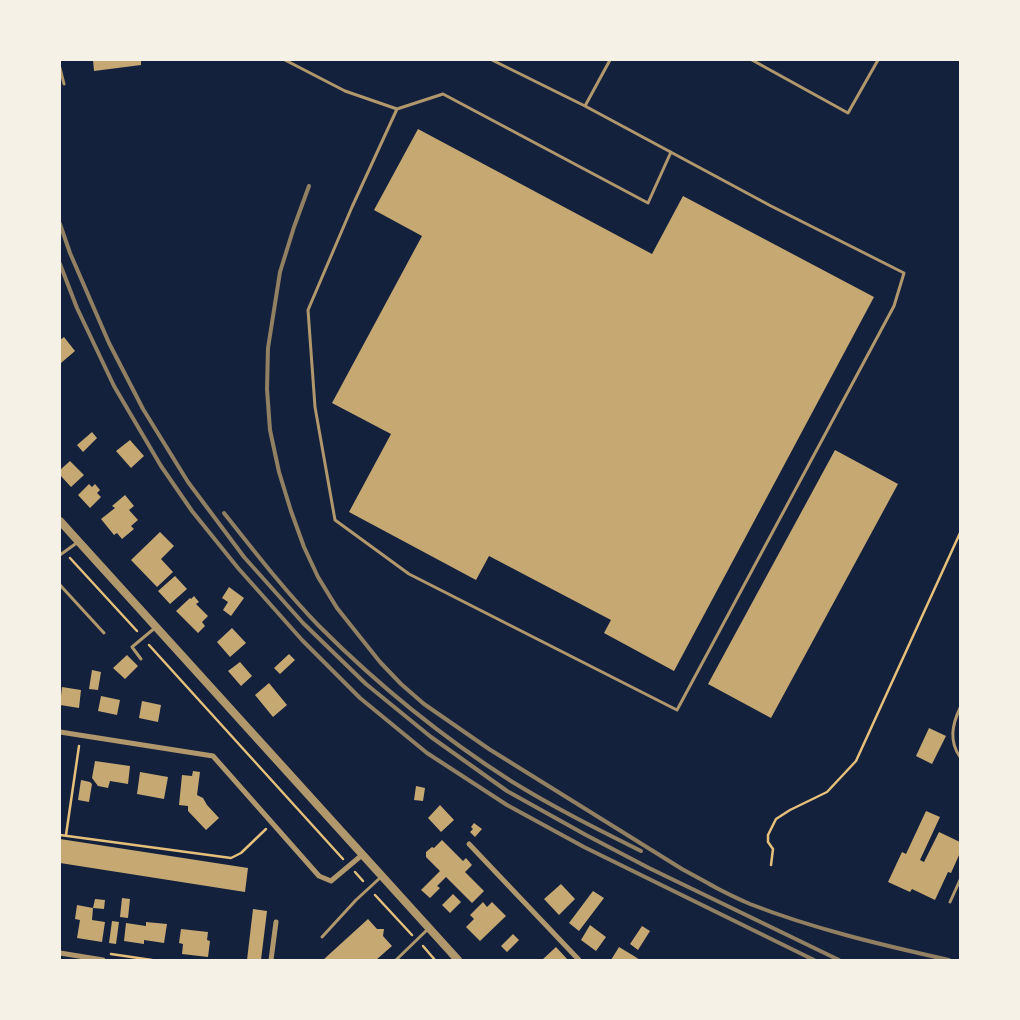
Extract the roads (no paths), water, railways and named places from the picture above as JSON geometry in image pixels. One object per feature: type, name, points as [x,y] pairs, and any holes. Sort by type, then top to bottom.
[{"type":"street","points":[[60,521],[458,960]]},
{"type":"street","points":[[60,732],[213,756],[319,876],[331,881],[362,855]]},
{"type":"street","points":[[469,844],[579,960]]},
{"type":"street","points":[[271,960],[276,922]]},
{"type":"street","points":[[60,953],[103,960]]},
{"type":"lane","points":[[285,60],[345,92],[397,110],[443,94],[648,203],[671,152]]},
{"type":"lane","points":[[397,110],[352,206],[308,310],[314,406],[335,520],[409,574],[677,710],[894,306],[904,273],[771,206],[585,106],[492,60]]},
{"type":"lane","points":[[585,106],[610,60]]},
{"type":"lane","points":[[752,60],[848,113],[878,60]]},
{"type":"lane","points":[[60,68],[64,84]]},
{"type":"lane","points":[[60,555],[78,542]]},
{"type":"lane","points":[[60,585],[104,633]]},
{"type":"lane","points":[[141,658],[132,647],[156,627]]},
{"type":"lane","points":[[960,708],[954,721],[953,732],[954,746],[960,757]]},
{"type":"lane","points":[[322,937],[356,900],[382,877]]},
{"type":"lane","points":[[950,902],[960,880]]},
{"type":"lane","points":[[396,960],[429,928]]},
{"type":"railway","points":[[309,186],[280,272],[268,348],[267,389],[270,430],[279,472],[304,547],[318,577],[337,608],[380,662],[424,704],[489,749],[682,869],[715,887]]},
{"type":"railway","points":[[60,224],[70,253],[109,343],[143,409],[188,482],[244,557],[303,623],[366,684],[431,737],[507,791],[649,868],[839,960]]},
{"type":"railway","points":[[60,264],[77,308],[114,386],[161,466],[192,511],[238,568],[302,640],[360,698],[427,753],[507,805],[584,847],[814,960]]},
{"type":"railway","points":[[224,513],[306,613],[341,648],[411,709],[511,781],[559,809],[641,851]]},
{"type":"railway","points":[[709,884],[750,904],[823,929],[949,960]]}]
